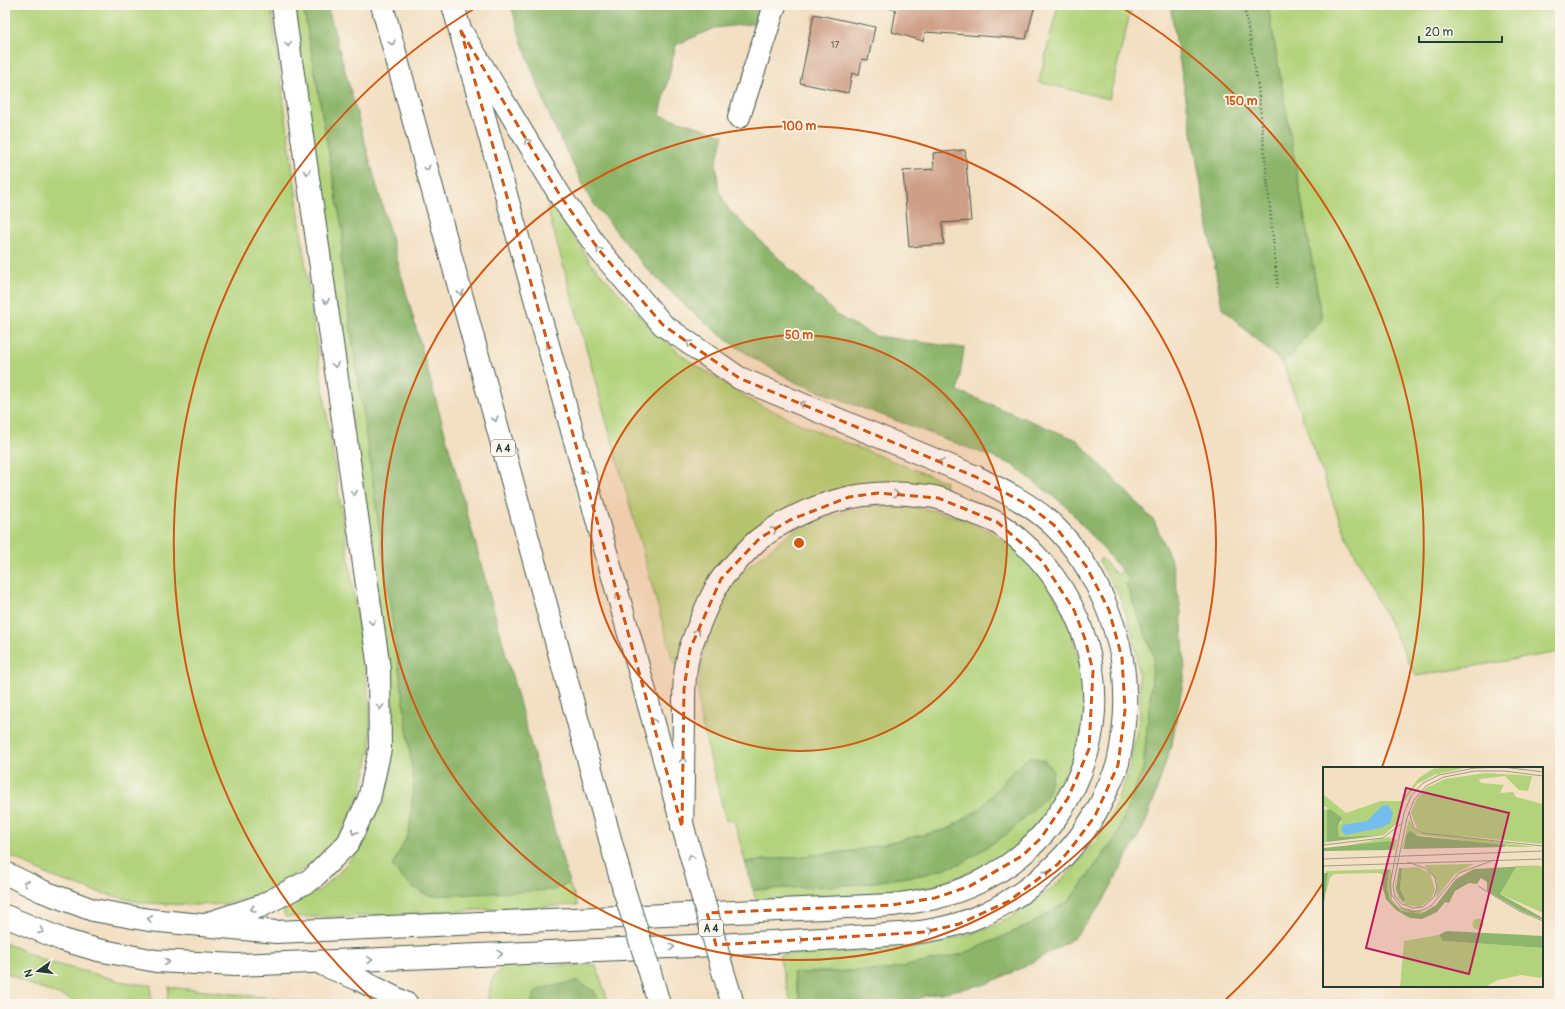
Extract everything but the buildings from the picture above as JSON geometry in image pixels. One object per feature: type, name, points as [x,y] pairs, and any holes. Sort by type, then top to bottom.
[{"type":"main road","points":[[203,925],[261,906],[312,879],[348,843],[369,799],[380,749],[379,668],[283,5]]},
{"type":"main road","name":"A 4","points":[[382,5],[624,890],[659,1004]]},
{"type":"main road","name":"A 4","points":[[453,5],[733,1004]]},
{"type":"main road","points":[[740,117],[775,5]]},
{"type":"main road","name":"A 4","points":[[317,962],[775,942],[925,932],[959,924],[1008,901],[1031,886],[1058,864],[1095,816],[1118,765],[1125,710],[1125,687],[1122,658],[1109,610],[1086,566],[1054,525],[1028,505],[976,477],[740,378],[663,325],[599,250],[561,197],[461,31]]},
{"type":"main road","points":[[5,873],[42,892],[93,910],[149,920],[276,932],[892,905],[935,898],[970,886],[995,873],[1022,856],[1041,838],[1068,798],[1079,776],[1089,749],[1093,719],[1094,671],[1085,639],[1074,610],[1057,580],[1042,561],[997,522],[938,498],[909,494],[878,493],[849,497],[822,505],[790,520],[760,538],[721,579],[703,615],[690,649],[684,689],[682,826]]},
{"type":"main road","points":[[5,916],[63,940],[98,950],[156,961],[237,965],[317,962],[360,980],[408,1004]]},
{"type":"path","points":[[1244,5],[1258,86],[1278,290]]},
{"type":"highlighted area","points":[[461,31],[561,197],[599,250],[663,325],[739,378],[976,477],[1028,505],[1054,525],[1086,566],[1109,610],[1122,658],[1125,710],[1118,765],[1095,816],[1075,843],[1058,864],[1009,901],[959,924],[925,932],[716,945],[707,913],[892,905],[935,898],[970,886],[1022,856],[1041,838],[1068,798],[1089,749],[1093,671],[1085,639],[1074,610],[1042,561],[997,522],[938,498],[878,493],[849,497],[790,520],[760,538],[721,579],[690,649],[684,689],[682,827]]},
{"type":"green space","points":[[5,5],[271,5],[313,321],[370,703],[371,746],[361,793],[339,838],[315,861],[265,893],[226,904],[193,905],[144,903],[94,891],[50,876],[5,853]]},
{"type":"green space","points":[[292,5],[303,5],[343,234],[341,259],[403,697],[414,785],[409,833],[392,866],[553,890],[569,883],[578,905],[339,917],[285,917],[283,909],[320,890],[338,874],[358,850],[384,801],[391,773],[394,715]]},
{"type":"green space","points":[[303,5],[327,5],[569,883],[553,890],[431,896],[409,884],[392,866],[409,833],[414,785],[341,258],[343,234]]},
{"type":"green space","points":[[511,5],[765,5],[759,23],[714,28],[676,45],[660,115],[724,135],[716,163],[719,191],[729,210],[838,316],[875,336],[964,348],[958,391],[1077,440],[1154,521],[1172,563],[1181,610],[1185,671],[1172,743],[1147,820],[1101,905],[1074,938],[1024,967],[986,984],[925,996],[907,1004],[863,1004],[860,1002],[853,1002],[801,1004],[793,973],[888,970],[963,954],[1029,925],[1069,901],[1115,839],[1143,769],[1154,657],[1126,584],[1130,580],[1066,506],[1011,464],[797,383],[755,359],[728,341],[690,310],[646,268],[590,199],[552,122],[522,43]]},
{"type":"green space","points":[[1058,5],[1132,5],[1109,99],[1039,82]]},
{"type":"green space","points":[[1170,5],[1268,5],[1322,319],[1283,364],[1222,308]]},
{"type":"green space","points":[[1268,5],[1560,5],[1560,652],[1416,676],[1344,532],[1283,364],[1322,319]]},
{"type":"green space","points":[[554,205],[590,262],[651,328],[684,357],[753,402],[821,433],[946,482],[945,491],[881,484],[847,487],[820,494],[788,510],[755,534],[678,665],[674,665],[547,207]]},
{"type":"green space","points":[[875,505],[908,506],[935,511],[963,519],[983,528],[1010,544],[1046,582],[1062,608],[1074,641],[1081,669],[1084,689],[1084,711],[1080,742],[1062,791],[1033,830],[1013,848],[992,862],[962,876],[930,887],[890,893],[756,900],[753,890],[861,884],[926,874],[1012,772],[980,809],[948,829],[853,851],[745,862],[734,820],[726,821],[700,717],[698,692],[703,653],[713,624],[730,588],[744,570],[793,531],[825,518],[851,510]]},
{"type":"green space","points":[[1101,558],[1117,575],[1122,571],[1131,580],[1126,584],[1154,657],[1143,769],[1115,839],[1069,901],[1029,925],[963,954],[888,970],[793,973],[801,1004],[791,1004],[779,955],[927,947],[987,929],[1014,915],[1036,901],[1065,877],[1083,857],[1106,827],[1128,773],[1140,715],[1140,688],[1132,632],[1119,595],[1099,561]]},
{"type":"green space","points":[[1029,757],[1044,760],[1053,771],[1047,796],[1011,831],[963,863],[926,874],[861,884],[753,890],[745,862],[853,851],[948,829],[980,809],[1012,772]]},
{"type":"green space","points":[[5,943],[48,962],[129,983],[151,985],[151,1000],[167,1001],[169,987],[299,1001],[312,1004],[83,1004],[31,985],[5,972]]},
{"type":"green space","points":[[504,965],[596,965],[609,1004],[599,1004],[594,991],[548,987],[535,992],[531,1004],[486,1004],[493,978]]},
{"type":"green space","points":[[577,981],[594,991],[599,1004],[531,1004],[535,992],[548,987]]}]
